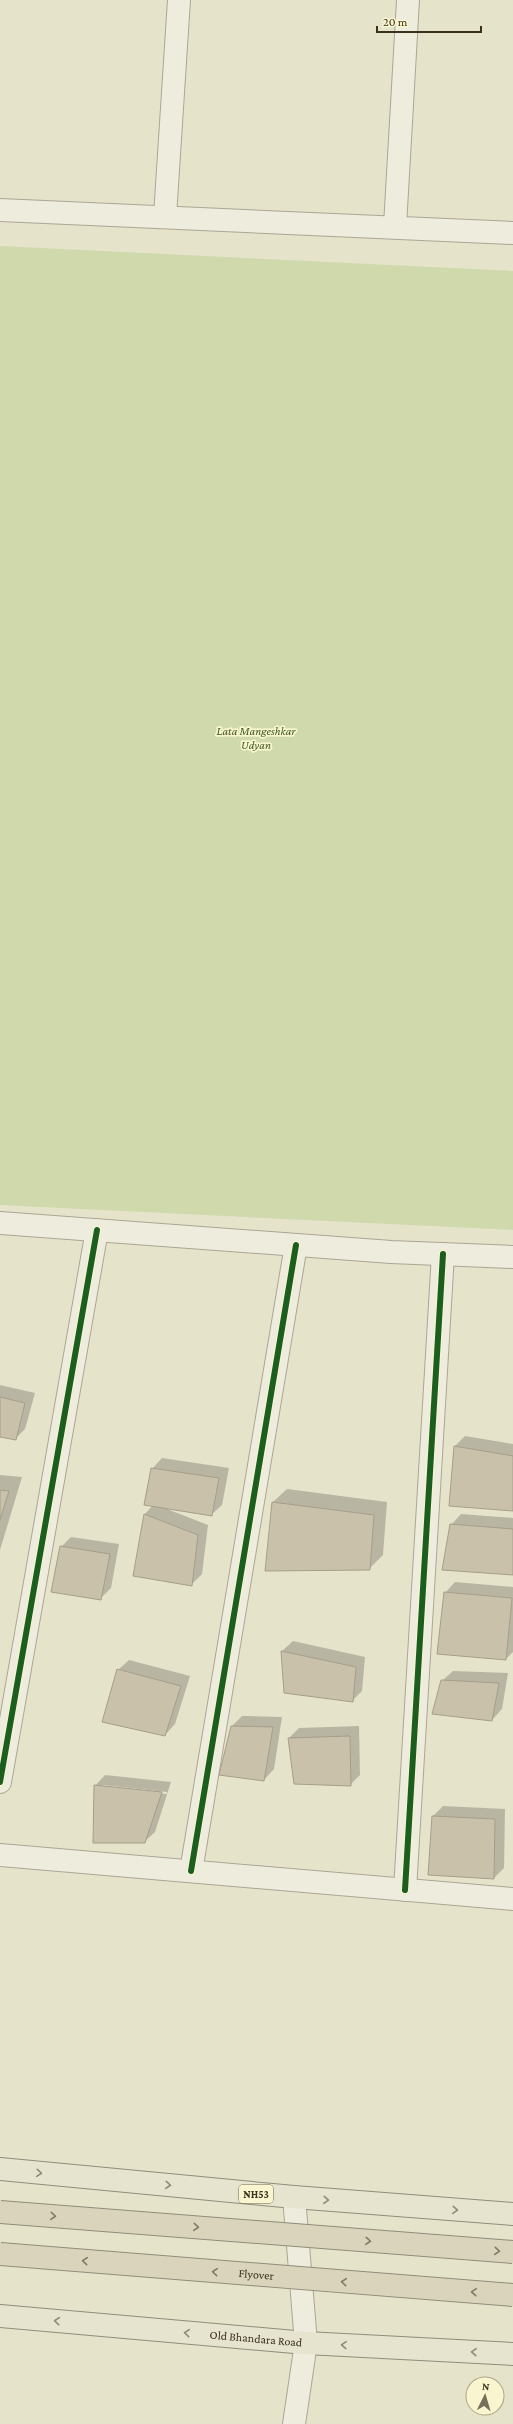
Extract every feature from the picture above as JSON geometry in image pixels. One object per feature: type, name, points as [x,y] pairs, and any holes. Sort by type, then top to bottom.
[{"type":"highway","points":[[0,2212],[513,2252]]},
{"type":"highway","name":"Flyover","points":[[0,2254],[513,2294]]},
{"type":"main road","name":"NH53","points":[[0,2169],[294,2197],[513,2214]]},
{"type":"main road","name":"Old Bhandara Road","points":[[0,2316],[306,2344],[513,2354]]},
{"type":"street","points":[[165,216],[179,0]]},
{"type":"street","points":[[395,226],[408,0]]},
{"type":"street","points":[[0,210],[395,226],[513,233]]},
{"type":"street","points":[[0,1223],[296,1245],[513,1257]]},
{"type":"street","points":[[0,1782],[97,1230]]},
{"type":"street","points":[[191,1871],[296,1245]]},
{"type":"street","points":[[405,1890],[443,1254]]},
{"type":"street","points":[[0,1855],[513,1899]]},
{"type":"street","points":[[294,2197],[306,2344],[294,2424]]},
{"type":"green space","name":"Lata Mangeshkar Udyan","points":[[0,246],[513,271],[513,1230],[0,1205]]},
{"type":"building","points":[[0,1397],[25,1403],[16,1440],[0,1437]]},
{"type":"building","points":[[454,1446],[513,1456],[513,1511],[449,1506]]},
{"type":"building","points":[[151,1468],[219,1478],[212,1516],[144,1505]]},
{"type":"building","points":[[0,1490],[9,1491],[0,1520]]},
{"type":"building","points":[[272,1502],[374,1515],[370,1570],[265,1571]]},
{"type":"building","points":[[144,1514],[198,1535],[192,1586],[133,1576]]},
{"type":"building","points":[[450,1524],[513,1529],[513,1575],[442,1570]]},
{"type":"building","points":[[60,1546],[110,1554],[101,1600],[51,1592]]},
{"type":"building","points":[[444,1592],[512,1598],[506,1660],[437,1654]]},
{"type":"building","points":[[281,1651],[356,1667],[353,1702],[284,1693]]},
{"type":"building","points":[[117,1669],[181,1686],[165,1736],[102,1722]]},
{"type":"building","points":[[441,1680],[499,1683],[492,1721],[432,1714]]},
{"type":"building","points":[[231,1726],[273,1727],[264,1781],[219,1775]]},
{"type":"building","points":[[350,1736],[351,1786],[294,1784],[288,1738]]},
{"type":"building","points":[[94,1785],[162,1792],[145,1843],[93,1843]]},
{"type":"building","points":[[432,1816],[495,1819],[494,1879],[428,1875]]},
{"type":"cycle path","points":[[0,1782],[97,1230]]},
{"type":"cycle path","points":[[191,1871],[296,1245]]},
{"type":"cycle path","points":[[405,1890],[443,1254]]}]
